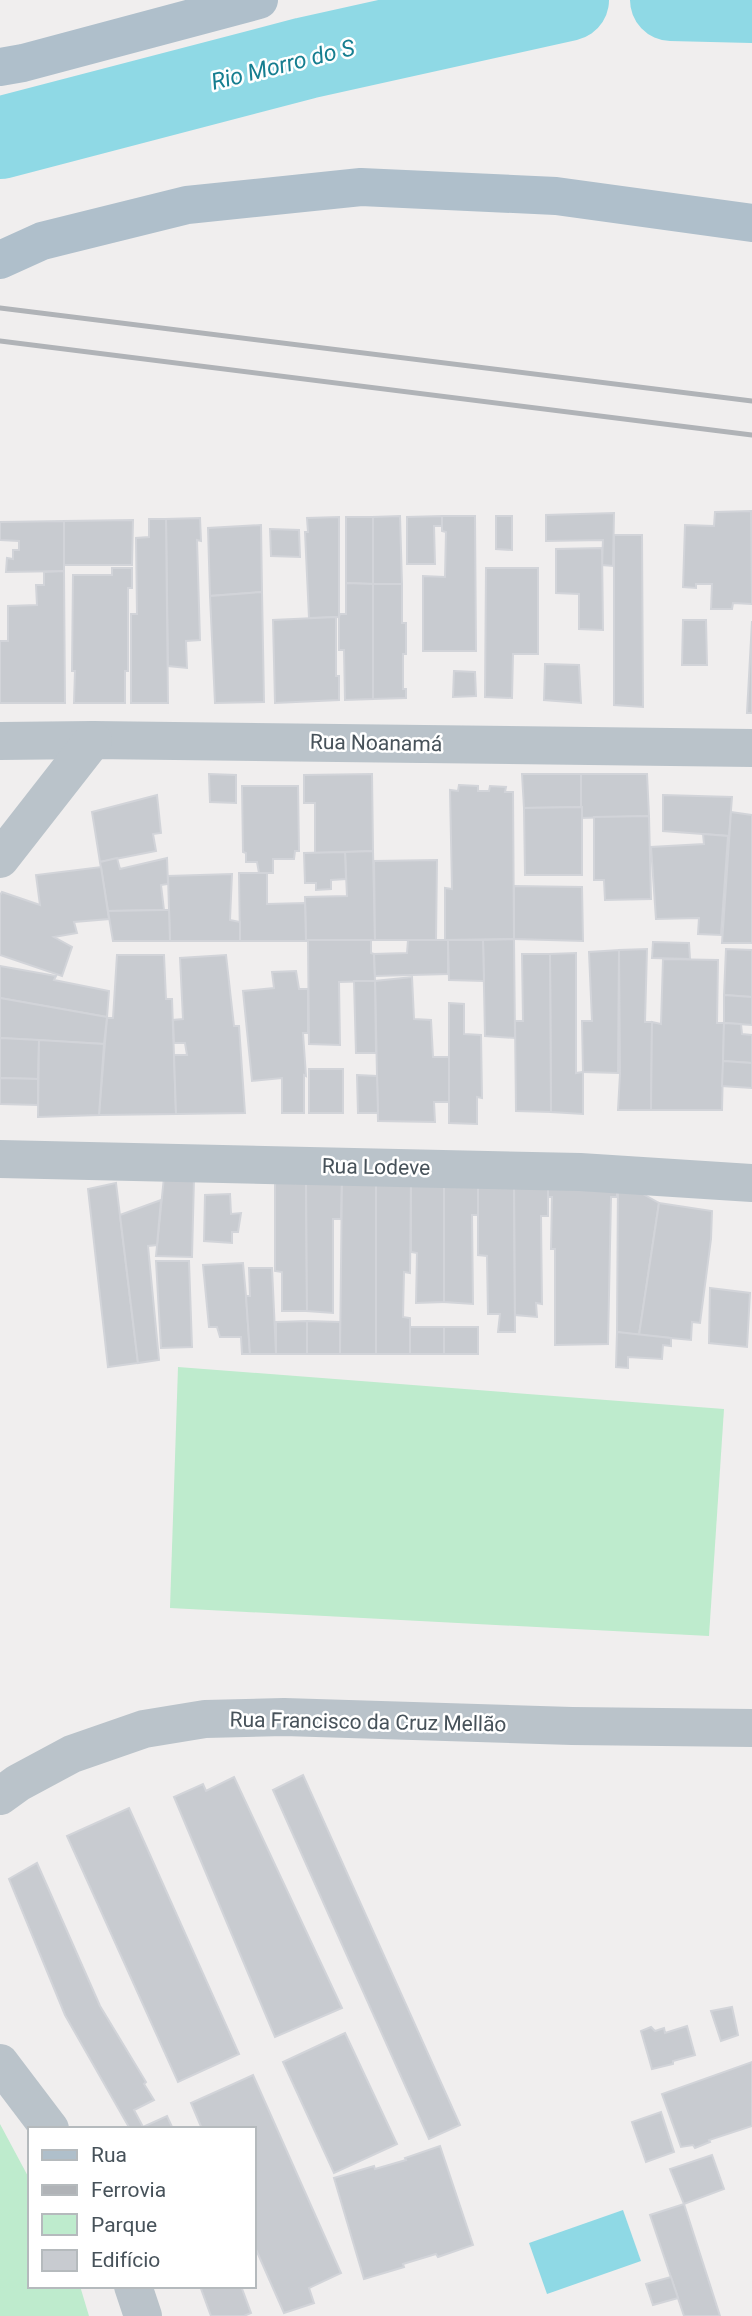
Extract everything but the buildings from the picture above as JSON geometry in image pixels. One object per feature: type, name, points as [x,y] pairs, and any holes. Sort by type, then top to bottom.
[{"type":"main road","points":[[0,66],[36,59],[259,0]]},
{"type":"main road","points":[[0,260],[42,241],[187,205],[361,187],[556,196],[752,223]]},
{"type":"street","points":[[0,859],[93,740]]},
{"type":"street","name":"Rua Noanamá","points":[[0,741],[752,748]]},
{"type":"street","name":"Rua Lodeve","points":[[0,1159],[580,1172],[752,1184]]},
{"type":"street","name":"Rua Francisco da Cruz Mellão","points":[[0,1796],[18,1783],[72,1754],[144,1729],[205,1719],[284,1717],[572,1726],[752,1728]]},
{"type":"street","points":[[0,2063],[48,2127]]},
{"type":"street","points":[[134,2288],[143,2316]]},
{"type":"green space","points":[[178,1367],[724,1409],[709,1636],[170,1608]]},
{"type":"green space","points":[[0,2124],[28,2176],[28,2288],[81,2288],[89,2316],[0,2316]]},
{"type":"water","points":[[623,2210],[641,2261],[547,2294],[529,2243]]},
{"type":"waterway","name":"Rio Morro do S","points":[[0,138],[306,58],[568,0]]},
{"type":"waterway","name":"Rio Morro do S","points":[[671,0],[752,2]]},
{"type":"railway","points":[[0,308],[752,401]]},
{"type":"railway","points":[[0,341],[752,435]]}]
